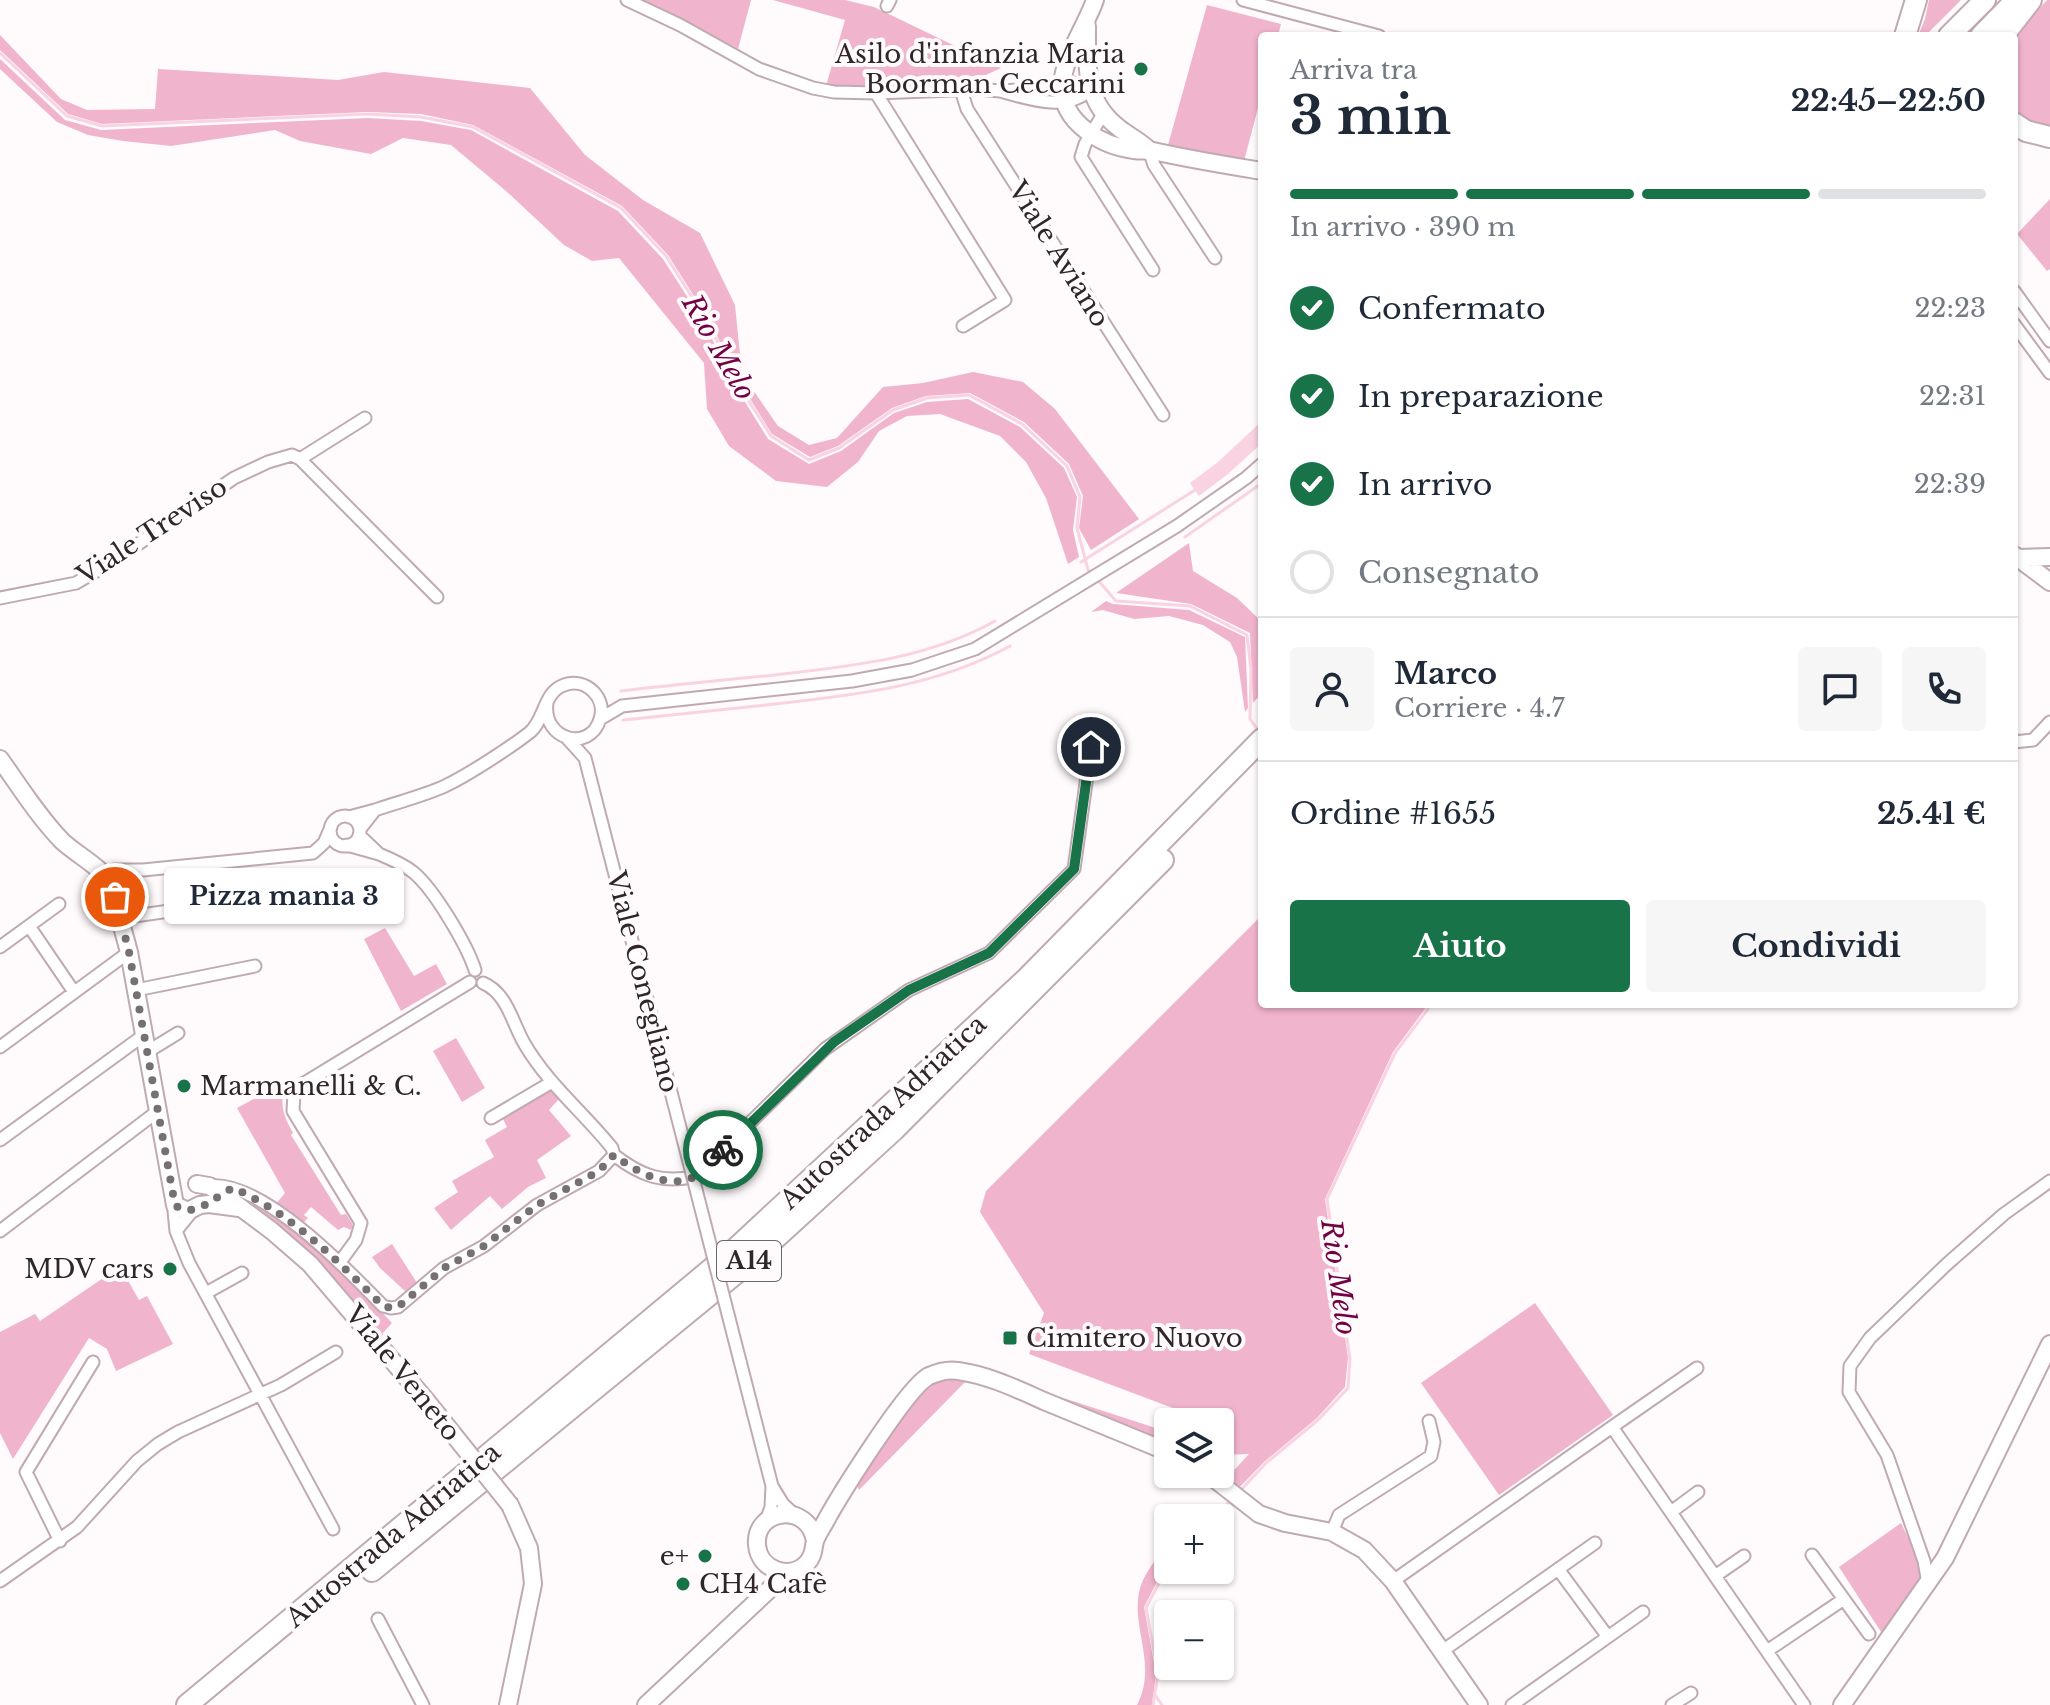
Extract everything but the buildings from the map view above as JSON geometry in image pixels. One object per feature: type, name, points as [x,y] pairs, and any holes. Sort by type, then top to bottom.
[{"type":"highway","points":[[1906,32],[1916,0]]},
{"type":"highway","points":[[1953,32],[1985,0]]},
{"type":"highway","points":[[1985,32],[2016,0]]},
{"type":"highway","points":[[2006,32],[2031,0]]},
{"type":"highway","points":[[2018,126],[2050,139]]},
{"type":"highway","points":[[2018,140],[2050,139]]},
{"type":"highway","name":"Autostrada Adriatica","points":[[187,1705],[734,1250],[1027,978],[1258,743]]},
{"type":"highway","name":"Autostrada Adriatica","points":[[208,1705],[757,1254],[917,1109],[1255,765]]},
{"type":"street","points":[[627,0],[759,69],[787,81],[834,92],[1040,89],[1081,99],[1090,90]]},
{"type":"street","points":[[1093,0],[1087,21],[1085,60],[1090,90],[1103,114],[1149,150],[1154,165],[1215,258]]},
{"type":"street","points":[[1243,0],[1364,32]]},
{"type":"street","points":[[1072,117],[1063,93],[1078,37],[1087,21]]},
{"type":"street","points":[[1037,102],[1063,93],[1074,83],[1090,90]]},
{"type":"street","name":"Viale Aviano","points":[[961,90],[967,109],[1163,415]]},
{"type":"street","points":[[1000,91],[1072,117],[1091,135],[1135,150],[1258,170]]},
{"type":"street","points":[[876,93],[1005,300],[963,326]]},
{"type":"street","points":[[1103,114],[1081,157],[1153,270]]},
{"type":"street","points":[[2018,297],[2050,341]]},
{"type":"street","points":[[2018,329],[2050,373]]},
{"type":"street","name":"Viale Treviso","points":[[0,598],[76,583],[115,560],[234,478],[284,456],[308,457],[365,418]]},
{"type":"street","points":[[300,459],[437,597]]},
{"type":"street","points":[[533,731],[583,737],[622,706],[852,681],[912,670],[975,649],[1177,526],[1258,468]]},
{"type":"street","points":[[2018,560],[2050,557]]},
{"type":"street","points":[[2018,562],[2050,582]]},
{"type":"street","points":[[0,759],[45,823],[106,876],[114,870],[143,870],[313,853],[324,843],[336,819],[375,810],[446,785],[533,731],[551,695],[565,684],[582,684],[622,706]]},
{"type":"street","points":[[585,758],[602,710],[596,694]]},
{"type":"street","points":[[547,703],[548,720],[562,736]]},
{"type":"street","points":[[2018,742],[2033,740],[2050,722]]},
{"type":"street","name":"Viale Conegliano","points":[[562,736],[585,758],[772,1486],[783,1504],[801,1519]]},
{"type":"street","points":[[331,827],[334,840],[379,854],[414,873],[426,886],[471,956],[476,978],[503,999],[514,1026],[552,1082],[605,1140],[614,1155],[627,1165],[674,1182],[696,1176],[834,1042],[909,990],[997,947],[1074,869],[1091,747]]},
{"type":"street","points":[[347,845],[354,842],[375,810]]},
{"type":"street","points":[[349,817],[356,821],[359,832],[379,854]]},
{"type":"street","name":"Viale Veneto","points":[[106,876],[129,952],[180,1245],[333,1529]]},
{"type":"street","points":[[0,947],[59,904]]},
{"type":"street","points":[[121,918],[176,910],[201,910]]},
{"type":"street","points":[[29,926],[74,992]]},
{"type":"street","points":[[0,1047],[129,952]]},
{"type":"street","points":[[136,990],[255,966]]},
{"type":"street","points":[[340,1262],[356,1240],[361,1223],[293,1111],[294,1093],[298,1087],[476,978]]},
{"type":"street","points":[[147,1052],[178,1033]]},
{"type":"street","points":[[0,1140],[144,1035]]},
{"type":"street","points":[[491,1118],[552,1082]]},
{"type":"street","points":[[0,1231],[158,1111]]},
{"type":"street","name":"Viale Veneto","points":[[164,1146],[180,1170],[207,1194],[239,1208],[310,1264],[510,1505],[529,1548],[533,1584],[508,1705]]},
{"type":"street","points":[[207,1194],[179,1209],[173,1195],[182,1182],[207,1194],[251,1196],[297,1226],[340,1262],[383,1306],[391,1308],[398,1307],[444,1268],[493,1240],[537,1205],[599,1171],[614,1155]]},
{"type":"street","points":[[1928,1585],[1924,1561],[1887,1455],[1849,1392],[1850,1366],[1870,1338],[1947,1264],[2004,1214],[2050,1181]]},
{"type":"street","points":[[176,1231],[207,1194]]},
{"type":"street","points":[[206,1293],[242,1273]]},
{"type":"street","points":[[1842,1705],[1945,1558],[2050,1344]]},
{"type":"street","points":[[0,1581],[77,1527],[137,1461],[158,1444],[262,1394],[336,1352]]},
{"type":"street","points":[[60,1541],[26,1472],[93,1362]]},
{"type":"street","points":[[1393,1581],[1697,1368]]},
{"type":"street","points":[[833,1508],[801,1519],[779,1515],[765,1524],[759,1533],[757,1545],[760,1556],[767,1565],[788,1572],[808,1562],[815,1541],[833,1508],[905,1398],[925,1378],[942,1371],[956,1370],[979,1375],[1154,1446]]},
{"type":"street","points":[[1332,1532],[1339,1515],[1431,1456],[1434,1442],[1429,1421]]},
{"type":"street","points":[[1612,1427],[1804,1705]]},
{"type":"street","name":"Viale Conegliano","points":[[765,1524],[771,1507],[772,1486]]},
{"type":"street","points":[[1225,1488],[1259,1514],[1285,1523],[1332,1532],[1364,1550],[1393,1581],[1479,1705]]},
{"type":"street","points":[[1671,1512],[1698,1492]]},
{"type":"street","points":[[801,1519],[812,1531],[815,1541]]},
{"type":"street","points":[[1441,1652],[1595,1543]]},
{"type":"street","points":[[1812,1555],[1869,1634]]},
{"type":"street","points":[[1715,1576],[1744,1556]]},
{"type":"street","points":[[758,1600],[767,1565]]},
{"type":"street","points":[[1558,1569],[1608,1637]]},
{"type":"street","points":[[646,1705],[788,1572]]},
{"type":"street","points":[[1767,1651],[1844,1599]]},
{"type":"street","points":[[1512,1705],[1643,1612]]},
{"type":"street","points":[[378,1619],[423,1705]]},
{"type":"street","points":[[1672,1705],[1691,1693]]},
{"type":"shaded area","points":[[638,0],[751,0],[738,49]]},
{"type":"shaded area","points":[[773,0],[845,0],[874,7],[1001,68],[966,84],[891,89],[826,86],[845,20]]},
{"type":"shaded area","points":[[1929,0],[1961,0],[1929,32],[1920,32]]},
{"type":"shaded area","points":[[2050,0],[2050,127],[2030,122],[2018,114],[2018,32]]},
{"type":"shaded area","points":[[1207,5],[1281,24],[1279,32],[1258,32],[1258,108],[1244,161],[1168,145]]},
{"type":"shaded area","points":[[0,35],[61,99],[87,110],[155,109],[158,69],[338,80],[384,72],[530,88],[585,155],[643,200],[700,233],[735,305],[742,374],[778,426],[809,445],[837,438],[883,387],[923,383],[973,372],[1023,382],[1055,409],[1139,519],[1091,550],[1079,528],[1083,496],[1069,464],[1024,422],[970,393],[926,396],[892,408],[838,446],[810,457],[772,434],[737,378],[711,323],[668,255],[622,206],[473,125],[421,114],[367,112],[102,124],[68,114],[0,50]]},
{"type":"shaded area","points":[[0,59],[65,120],[101,130],[368,118],[421,121],[471,130],[618,211],[663,259],[706,326],[732,381],[768,439],[809,464],[841,451],[894,413],[927,402],[968,399],[1020,427],[1064,468],[1077,497],[1073,530],[1079,557],[1068,564],[1046,498],[1026,462],[1000,436],[940,414],[907,416],[879,431],[858,462],[827,487],[776,481],[729,446],[707,409],[704,363],[619,258],[592,261],[564,245],[451,145],[403,138],[371,154],[300,141],[275,130],[171,146],[88,135],[57,122],[0,69]]},
{"type":"shaded area","points":[[2050,199],[2050,269],[2047,271],[2018,233]]},
{"type":"shaded area","points":[[1258,425],[1258,447],[1199,496],[1190,483]]},
{"type":"shaded area","points":[[1189,543],[1193,571],[1237,598],[1258,618],[1258,697],[1253,703],[1250,633],[1191,604],[1116,593]]},
{"type":"shaded area","points":[[1106,601],[1189,610],[1245,637],[1248,708],[1245,712],[1237,657],[1230,642],[1203,625],[1169,616],[1134,619],[1103,610],[1091,612]]},
{"type":"shaded area","points":[[1258,919],[1258,1008],[1425,1008],[1393,1052],[1325,1199],[1348,1358],[1345,1387],[1317,1418],[1264,1462],[1237,1490],[1234,1488],[1234,1470],[1249,1454],[1234,1455],[1234,1408],[1173,1408],[1029,1354],[1044,1313],[980,1212],[986,1191]]},
{"type":"shaded area","points":[[385,928],[414,976],[436,964],[447,984],[401,1011],[364,939]]},
{"type":"shaded area","points":[[456,1038],[485,1088],[462,1102],[433,1051]]},
{"type":"shaded area","points":[[291,1079],[283,1100],[291,1135],[341,1215],[346,1214],[353,1225],[351,1230],[344,1227],[338,1230],[311,1207],[304,1215],[308,1218],[304,1222],[276,1204],[285,1193],[237,1108]]},
{"type":"shaded area","points":[[545,1090],[556,1093],[559,1099],[549,1110],[571,1136],[537,1160],[546,1178],[528,1187],[502,1209],[490,1196],[451,1230],[434,1208],[458,1192],[452,1181],[494,1157],[485,1140],[507,1127],[502,1117]]},
{"type":"shaded area","points":[[235,1194],[289,1226],[348,1276],[392,1323],[382,1334],[310,1253]]},
{"type":"shaded area","points":[[392,1244],[417,1283],[405,1291],[372,1257]]},
{"type":"shaded area","points":[[122,1270],[139,1300],[147,1296],[173,1344],[116,1371],[107,1349],[89,1338],[13,1459],[0,1433],[0,1332],[35,1314],[40,1321],[112,1272]]},
{"type":"shaded area","points":[[1535,1303],[1613,1415],[1499,1495],[1421,1383]]},
{"type":"shaded area","points":[[947,1378],[967,1380],[859,1490],[860,1477],[908,1405],[933,1384]]},
{"type":"shaded area","points":[[1017,1383],[1154,1427],[1154,1439]]},
{"type":"shaded area","points":[[1901,1523],[1920,1563],[1921,1573],[1909,1602],[1883,1635],[1839,1567]]},
{"type":"shaded area","points":[[1154,1562],[1156,1584],[1144,1607],[1155,1680],[1152,1705],[1137,1705],[1145,1673],[1138,1610],[1145,1575]]},
{"type":"waterway","name":"Rio Melo","points":[[0,53],[67,116],[102,126],[367,114],[421,117],[473,127],[621,208],[666,256],[709,324],[735,379],[771,436],[809,460],[839,448],[893,410],[927,398],[969,395],[1022,424],[1067,466],[1080,497],[1077,528],[1088,570],[1092,574]]},
{"type":"waterway","points":[[1185,537],[1258,486]]},
{"type":"waterway","points":[[1081,562],[1195,490]]},
{"type":"waterway","name":"Rio Melo","points":[[1097,579],[1116,601],[1190,606],[1247,635],[1251,669],[1250,719],[1258,730]]},
{"type":"waterway","points":[[621,691],[804,672],[888,659],[943,644],[995,621]]},
{"type":"waterway","points":[[623,720],[806,701],[896,687],[954,671],[1010,646]]},
{"type":"waterway","name":"Rio Melo","points":[[1239,1492],[1266,1463],[1318,1420],[1348,1388],[1350,1359],[1327,1199],[1395,1053],[1428,1008]]},
{"type":"waterway","name":"Rio Melo","points":[[1227,1504],[1231,1500]]},
{"type":"waterway","name":"Rio Melo","points":[[1153,1705],[1158,1674],[1146,1608],[1159,1584]]},
{"type":"waterway","points":[[1155,1695],[1162,1705]]},
{"type":"way so far","points":[[115,897],[129,952],[175,1205],[183,1211],[193,1210],[209,1204],[221,1193],[233,1188],[251,1196],[319,1244],[383,1306],[398,1307],[444,1268],[502,1234],[537,1205],[599,1171],[614,1155],[645,1174],[674,1182],[696,1176],[723,1150]]},
{"type":"place","name":"Asilo d'infanzia Maria Boorman Ceccarini","points":[[1141,69]]},
{"type":"place","name":"Pizza mania 3","points":[[115,897]]},
{"type":"place","name":"Marmanelli & C.","points":[[184,1086]]},
{"type":"place","name":"MDV cars","points":[[170,1269]]},
{"type":"place","name":"Cimitero Nuovo","points":[[1010,1338]]},
{"type":"place","name":"e+","points":[[705,1556]]},
{"type":"place","name":"CH4 Cafè","points":[[683,1584]]},
{"type":"route","points":[[723,1150],[825,1049],[909,990],[989,953],[1074,869],[1091,747]]}]
